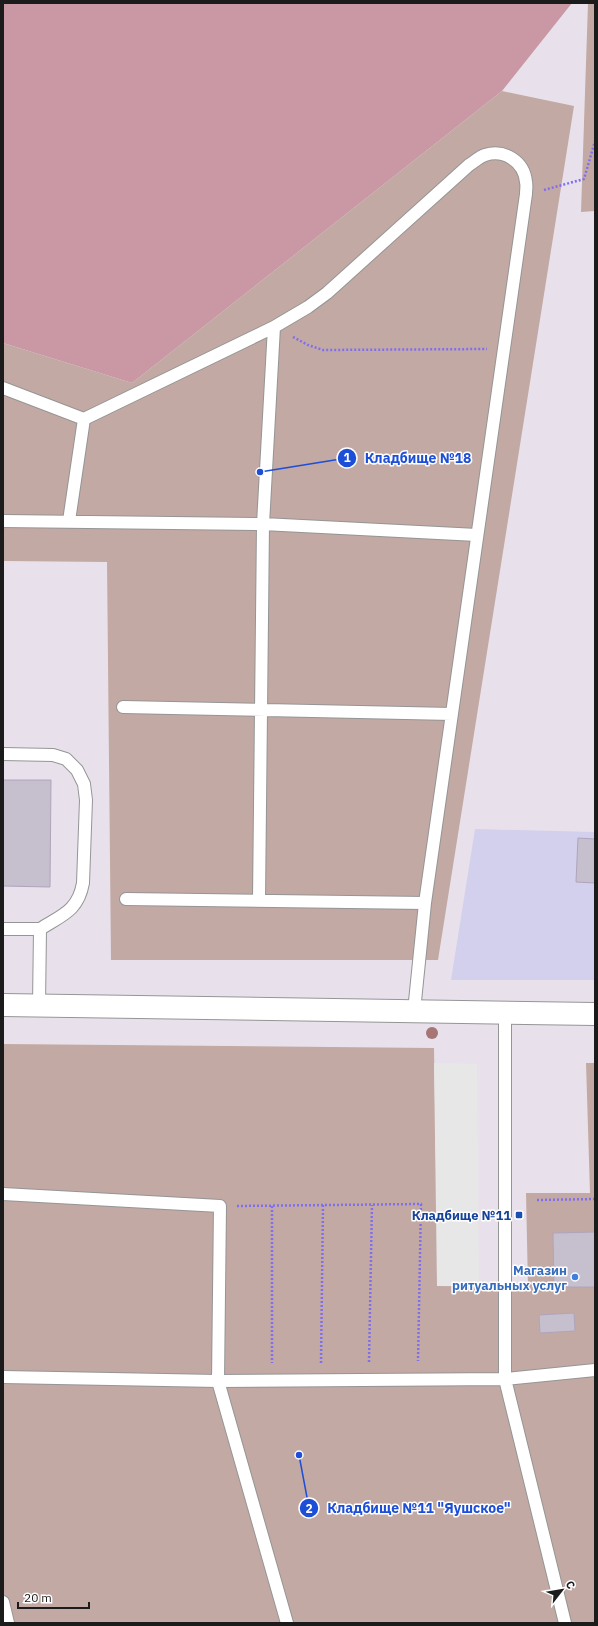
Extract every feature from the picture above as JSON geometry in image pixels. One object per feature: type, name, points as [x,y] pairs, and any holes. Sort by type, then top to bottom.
[{"type":"street","points":[[3,1005],[414,1010],[595,1014]]},
{"type":"lane","points":[[3,388],[84,419],[274,327],[308,307],[327,293],[469,165],[483,155],[497,152],[508,156],[516,162],[523,172],[526,181],[526,194],[425,903],[414,1010]]},
{"type":"lane","points":[[258,900],[263,524],[274,327]]},
{"type":"lane","points":[[69,521],[84,419]]},
{"type":"lane","points":[[3,520],[263,524],[477,535]]},
{"type":"lane","points":[[123,707],[452,714]]},
{"type":"lane","points":[[3,754],[53,755],[66,759],[77,770],[84,784],[86,800],[83,883],[77,902],[71,909],[40,929],[3,929]]},
{"type":"lane","points":[[126,899],[425,903]]},
{"type":"lane","points":[[39,1005],[40,929]]},
{"type":"lane","points":[[505,1012],[505,1379],[565,1623]]},
{"type":"lane","points":[[3,1194],[220,1206],[218,1381],[287,1623]]},
{"type":"lane","points":[[3,1377],[218,1381],[505,1379],[595,1370]]},
{"type":"lane","points":[[3,1602],[8,1623]]},
{"type":"path","points":[[526,194],[584,179],[595,141]]},
{"type":"path","points":[[274,327],[308,345],[323,350],[504,349]]},
{"type":"path","points":[[537,1200],[595,1199]]},
{"type":"path","points":[[220,1206],[421,1204],[417,1380]]},
{"type":"path","points":[[321,1380],[323,1205]]},
{"type":"path","points":[[369,1380],[372,1205]]},
{"type":"path","points":[[272,1206],[272,1380]]},
{"type":"shaded area","points":[[3,3],[572,3],[502,91],[132,383],[3,343]]},
{"type":"shaded area","points":[[588,3],[595,3],[595,211],[581,212]]},
{"type":"shaded area","points":[[502,91],[574,106],[438,960],[111,960],[107,562],[3,561],[3,343],[132,383]]},
{"type":"shaded area","points":[[475,829],[595,832],[595,980],[451,980]]},
{"type":"shaded area","points":[[3,1044],[434,1048],[438,1286],[528,1287],[526,1193],[590,1193],[586,1063],[595,1063],[595,1623],[3,1623]]},
{"type":"shaded area","points":[[434,1063],[477,1064],[479,1286],[437,1286]]},
{"type":"building","points":[[3,780],[51,780],[50,887],[3,886]]},
{"type":"building","points":[[578,838],[595,839],[595,883],[576,882]]},
{"type":"building","points":[[595,1232],[595,1287],[554,1287],[553,1233]]},
{"type":"building","points":[[574,1313],[575,1331],[540,1333],[539,1315]]},
{"type":"place","name":"Кладбище №18","points":[[260,472]]},
{"type":"place","name":"Кладбище №11","points":[[519,1215]]},
{"type":"place","name":"Магазин ритуальных услуг","points":[[575,1277]]},
{"type":"place","name":"Кладбище №11 \"Яушское\"","points":[[299,1455]]}]
